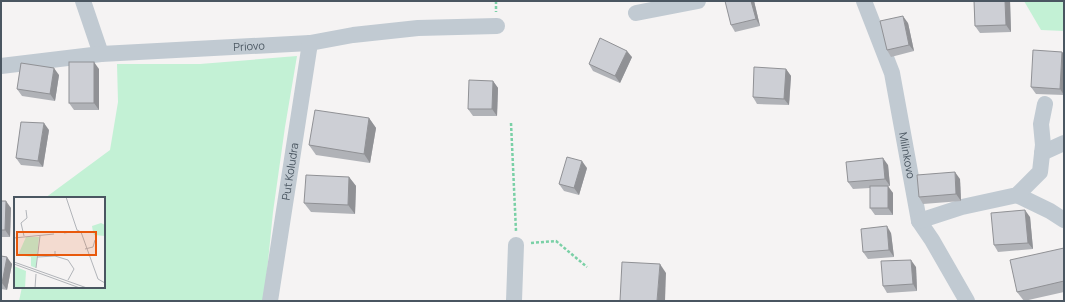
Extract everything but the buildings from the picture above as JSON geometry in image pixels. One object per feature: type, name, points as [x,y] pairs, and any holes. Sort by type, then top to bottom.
[{"type":"street","points":[[83,1],[100,54]]},
{"type":"street","points":[[636,13],[698,1]]},
{"type":"street","name":"Milinkovo","points":[[864,1],[892,73],[919,222],[932,240],[967,301]]},
{"type":"street","name":"Priovo","points":[[1,66],[100,54],[310,43],[353,35],[418,28],[497,26]]},
{"type":"street","name":"Put Koludra","points":[[270,301],[310,43]]},
{"type":"street","points":[[919,222],[962,207],[1017,195],[1040,172],[1043,145],[1041,124],[1046,104]]},
{"type":"street","points":[[1042,153],[1064,142]]},
{"type":"street","points":[[1017,195],[1050,211],[1064,220]]},
{"type":"street","points":[[514,301],[516,245]]},
{"type":"path","points":[[511,123],[516,245],[556,241],[587,267]]},
{"type":"green space","points":[[1024,1],[1064,1],[1064,31],[1041,30]]},
{"type":"green space","points":[[297,56],[273,212],[264,301],[19,301],[22,288],[105,288],[105,197],[46,197],[110,150],[118,102],[117,64],[200,64]]}]
